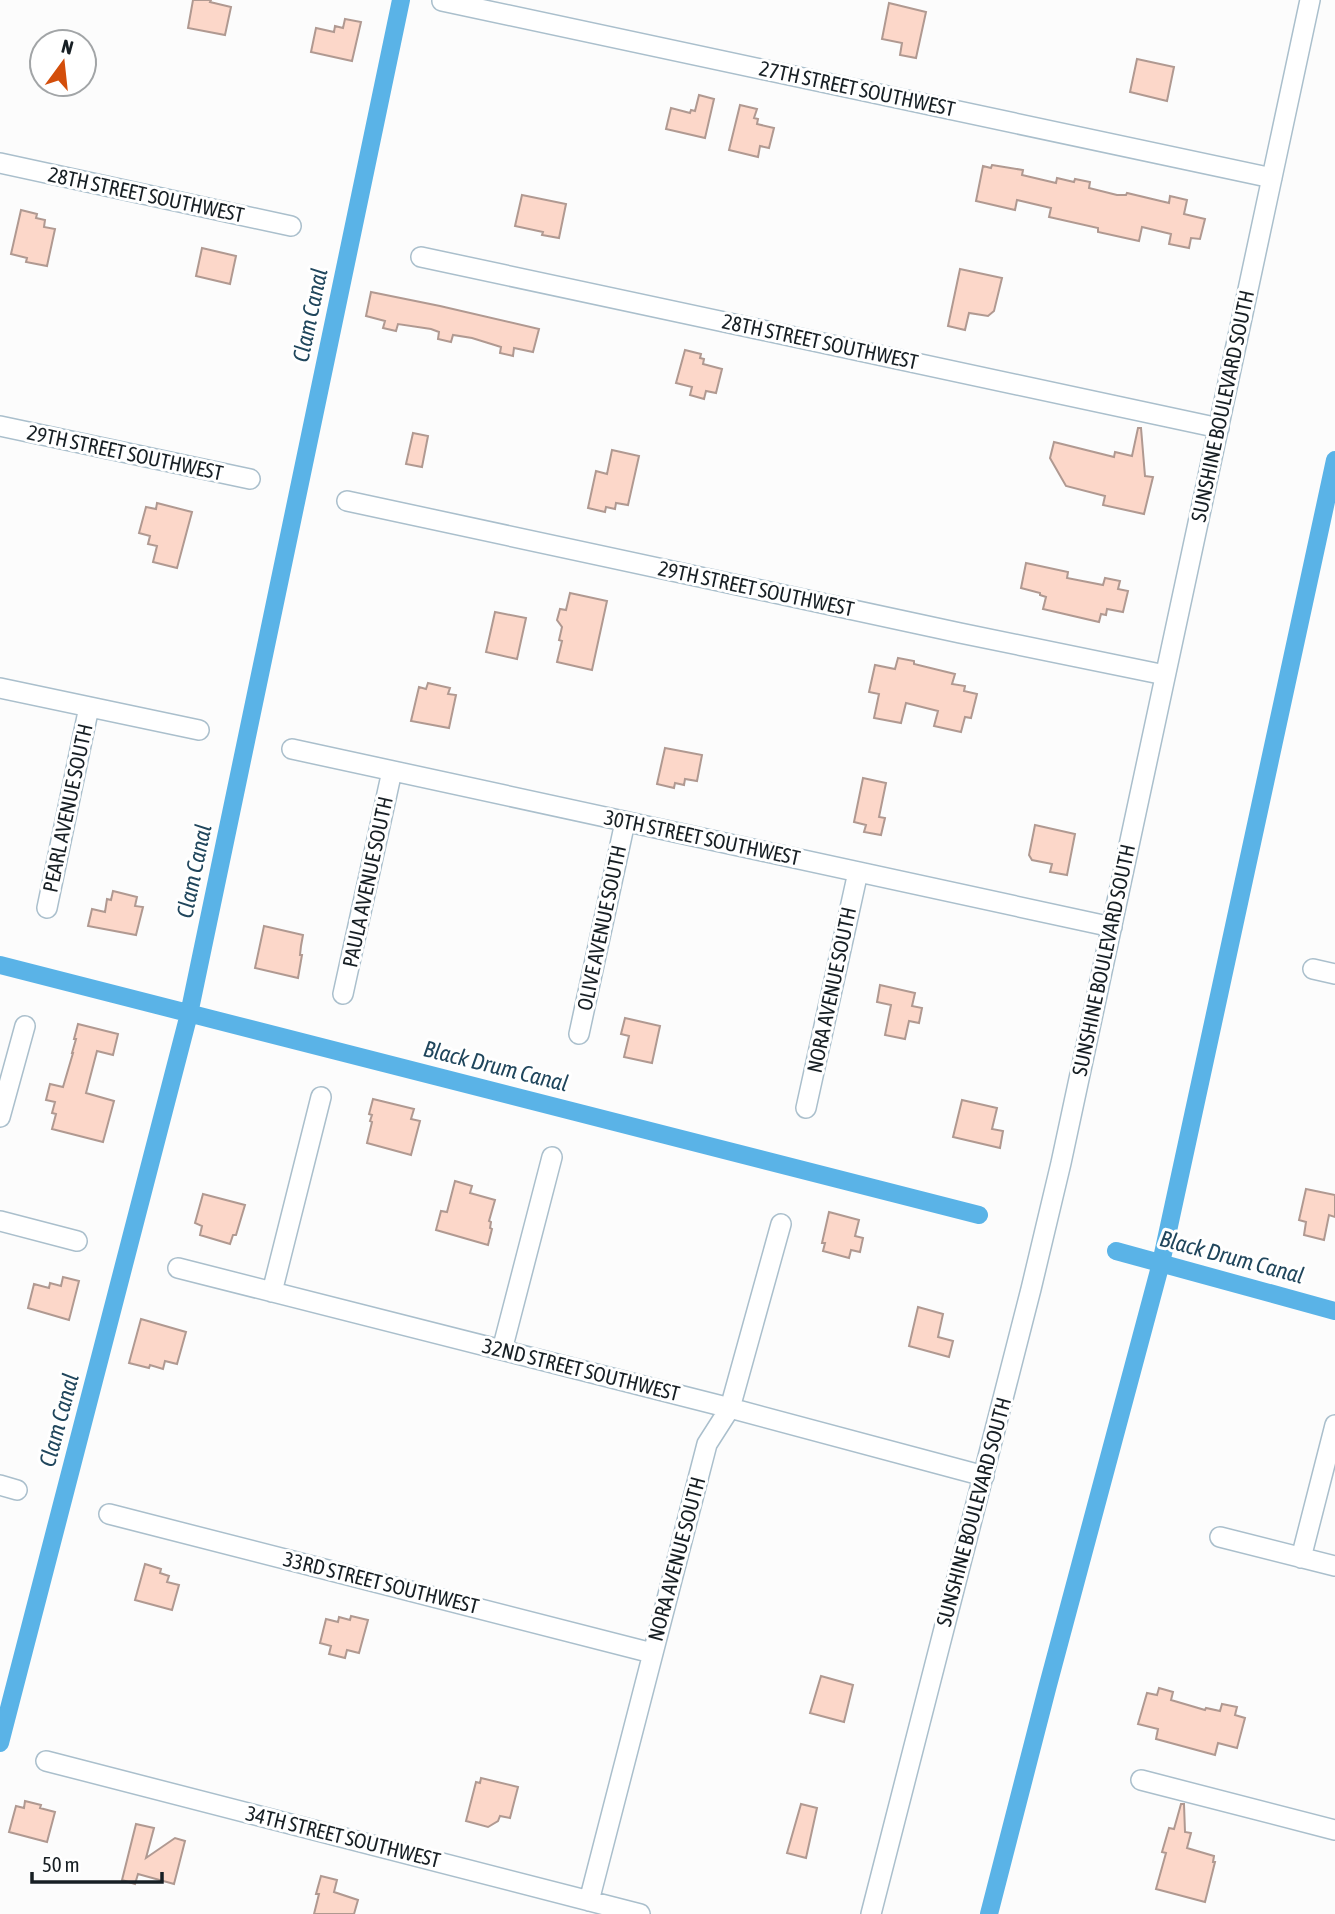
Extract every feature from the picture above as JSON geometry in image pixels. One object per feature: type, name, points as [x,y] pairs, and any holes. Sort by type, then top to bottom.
[{"type":"street","name":"SUNSHINE BOULEVARD SOUTH","points":[[871,1914],[1037,1267],[1310,0]]},
{"type":"street","name":"27TH STREET SOUTHWEST","points":[[442,1],[1272,178]]},
{"type":"street","name":"28TH STREET SOUTHWEST","points":[[0,163],[291,226]]},
{"type":"street","name":"28TH STREET SOUTHWEST","points":[[421,257],[1219,428]]},
{"type":"street","name":"29TH STREET SOUTHWEST","points":[[0,426],[250,479]]},
{"type":"street","name":"29TH STREET SOUTHWEST","points":[[347,501],[960,634],[1165,675]]},
{"type":"street","points":[[0,688],[199,730]]},
{"type":"street","name":"PEARL AVENUE SOUTH","points":[[47,908],[89,707]]},
{"type":"street","name":"30TH STREET SOUTHWEST","points":[[292,749],[1112,927]]},
{"type":"street","name":"PAULA AVENUE SOUTH","points":[[343,993],[392,771]]},
{"type":"street","name":"OLIVE AVENUE SOUTH","points":[[579,1034],[625,822]]},
{"type":"street","name":"NORA AVENUE SOUTH","points":[[806,1108],[858,872]]},
{"type":"street","points":[[1313,969],[1335,974]]},
{"type":"street","points":[[0,1117],[25,1026]]},
{"type":"street","points":[[272,1292],[321,1097]]},
{"type":"street","points":[[502,1350],[552,1157]]},
{"type":"street","points":[[0,1222],[77,1241]]},
{"type":"street","name":"NORA AVENUE SOUTH","points":[[589,1900],[707,1444],[730,1408],[781,1224]]},
{"type":"street","name":"32ND STREET SOUTHWEST","points":[[177,1268],[984,1475]]},
{"type":"street","points":[[1301,1558],[1335,1425]]},
{"type":"street","name":"33RD STREET SOUTHWEST","points":[[110,1514],[652,1653]]},
{"type":"street","points":[[1220,1537],[1335,1566]]},
{"type":"street","name":"34TH STREET SOUTHWEST","points":[[46,1761],[640,1914]]},
{"type":"street","points":[[1141,1780],[1335,1830]]},
{"type":"building","points":[[193,0],[211,0],[210,2],[231,7],[225,35],[188,28]]},
{"type":"building","points":[[889,3],[926,12],[916,58],[900,55],[902,43],[882,39]]},
{"type":"building","points":[[345,19],[361,22],[352,61],[311,52],[316,28],[334,32],[335,26],[343,28]]},
{"type":"building","points":[[1137,59],[1174,67],[1167,101],[1130,92]]},
{"type":"building","points":[[699,95],[714,99],[705,138],[666,129],[671,108],[690,113],[691,110],[695,111]]},
{"type":"building","points":[[740,105],[757,109],[754,118],[758,119],[757,124],[774,128],[769,148],[760,146],[758,157],[729,150]]},
{"type":"building","points":[[992,165],[1023,170],[1022,175],[1056,183],[1057,178],[1090,182],[1089,188],[1117,195],[1127,193],[1169,203],[1170,196],[1187,200],[1184,214],[1205,219],[1200,239],[1191,238],[1189,248],[1169,244],[1171,234],[1142,227],[1139,241],[1049,217],[1051,208],[1017,200],[1015,210],[976,201],[983,166],[991,168]]},
{"type":"building","points":[[522,195],[566,204],[559,238],[515,226]]},
{"type":"building","points":[[21,210],[37,214],[36,218],[45,220],[44,227],[55,229],[47,266],[26,262],[27,258],[11,254]]},
{"type":"building","points":[[202,248],[236,256],[230,284],[196,276]]},
{"type":"building","points":[[960,269],[1002,278],[994,311],[988,316],[969,313],[965,330],[948,326]]},
{"type":"building","points":[[371,292],[539,329],[533,352],[514,348],[513,356],[500,353],[501,347],[472,338],[453,335],[451,342],[438,339],[439,332],[431,329],[398,324],[396,331],[383,328],[385,321],[366,316]]},
{"type":"building","points":[[685,350],[701,354],[703,364],[722,369],[716,393],[706,391],[704,399],[690,395],[692,387],[676,383]]},
{"type":"building","points":[[1138,428],[1141,428],[1145,476],[1153,477],[1144,514],[1103,505],[1105,496],[1066,486],[1050,458],[1054,442],[1114,457],[1115,452],[1132,456]]},
{"type":"building","points":[[413,433],[428,436],[422,467],[406,464]]},
{"type":"building","points":[[612,450],[639,456],[628,505],[616,503],[615,509],[606,507],[605,512],[588,508],[596,471],[607,474]]},
{"type":"building","points":[[157,503],[192,512],[177,568],[153,562],[157,546],[148,544],[150,536],[139,533],[146,507],[156,509]]},
{"type":"building","points":[[1026,563],[1068,572],[1067,578],[1103,585],[1105,578],[1120,581],[1118,589],[1128,591],[1123,612],[1107,609],[1106,615],[1101,614],[1099,622],[1043,609],[1046,597],[1021,588]]},
{"type":"building","points":[[570,593],[607,601],[592,670],[557,662],[562,627],[557,620],[560,609],[566,610]]},
{"type":"building","points":[[495,612],[526,618],[517,659],[486,652]]},
{"type":"building","points":[[898,658],[955,674],[952,684],[965,686],[964,691],[977,694],[971,718],[965,717],[961,732],[934,726],[938,711],[906,703],[901,723],[874,718],[879,694],[869,692],[875,665],[895,669]]},
{"type":"building","points":[[428,683],[450,688],[448,694],[456,695],[449,728],[411,721],[419,687],[426,689]]},
{"type":"building","points":[[665,748],[702,755],[697,781],[685,779],[684,785],[675,783],[674,788],[657,784]]},
{"type":"building","points":[[863,778],[886,783],[879,817],[885,818],[881,835],[864,832],[866,825],[854,822]]},
{"type":"building","points":[[1035,825],[1075,834],[1067,875],[1050,872],[1052,864],[1032,860],[1029,855]]},
{"type":"building","points":[[113,891],[137,897],[135,906],[143,907],[136,935],[88,926],[92,909],[105,912],[107,899],[111,900]]},
{"type":"building","points":[[264,926],[303,935],[298,978],[255,968]]},
{"type":"building","points":[[880,985],[915,993],[912,1006],[922,1008],[919,1023],[909,1021],[905,1039],[885,1035],[891,1005],[877,1002]]},
{"type":"building","points":[[625,1018],[660,1026],[652,1063],[624,1057],[629,1036],[621,1034]]},
{"type":"building","points":[[78,1024],[118,1034],[113,1055],[97,1051],[86,1093],[114,1101],[103,1142],[52,1129],[56,1114],[52,1113],[55,1102],[46,1100],[50,1084],[63,1087]]},
{"type":"building","points":[[373,1099],[414,1109],[411,1119],[420,1121],[411,1155],[367,1143],[372,1122],[372,1115],[369,1114]]},
{"type":"building","points":[[962,1100],[997,1108],[992,1129],[1003,1131],[1000,1148],[953,1137]]},
{"type":"building","points":[[455,1181],[472,1186],[470,1193],[495,1200],[489,1221],[492,1229],[488,1245],[436,1230],[441,1211],[447,1212]]},
{"type":"building","points":[[1306,1189],[1335,1195],[1335,1217],[1329,1215],[1324,1240],[1304,1235],[1306,1222],[1299,1220]]},
{"type":"building","points":[[203,1194],[245,1205],[236,1235],[233,1235],[230,1244],[200,1235],[202,1226],[195,1223]]},
{"type":"building","points":[[829,1212],[859,1220],[855,1236],[863,1238],[860,1252],[851,1250],[849,1258],[823,1251],[825,1243],[822,1243]]},
{"type":"building","points":[[63,1277],[79,1281],[69,1320],[28,1308],[34,1284],[49,1288],[50,1283],[61,1286]]},
{"type":"building","points":[[918,1307],[943,1314],[938,1337],[953,1341],[949,1357],[909,1346]]},
{"type":"building","points":[[141,1319],[186,1332],[177,1364],[165,1361],[163,1369],[129,1363]]},
{"type":"building","points":[[145,1564],[161,1569],[160,1573],[169,1576],[167,1582],[179,1585],[172,1610],[135,1600]]},
{"type":"building","points":[[351,1616],[368,1620],[359,1653],[347,1650],[345,1658],[329,1654],[331,1646],[320,1643],[326,1619],[338,1622],[339,1617],[350,1620]]},
{"type":"building","points":[[821,1676],[853,1685],[844,1722],[810,1713]]},
{"type":"building","points":[[1159,1688],[1173,1692],[1171,1700],[1205,1710],[1220,1711],[1222,1704],[1237,1707],[1235,1715],[1245,1718],[1237,1748],[1218,1743],[1215,1755],[1156,1739],[1158,1729],[1138,1724],[1147,1693],[1157,1695]]},
{"type":"building","points":[[481,1778],[518,1787],[510,1818],[500,1816],[498,1821],[488,1827],[466,1821],[476,1782],[480,1783]]},
{"type":"building","points":[[25,1801],[55,1812],[47,1842],[9,1832],[16,1806],[24,1808]]},
{"type":"building","points":[[801,1804],[817,1808],[806,1858],[787,1853]]},
{"type":"building","points":[[1181,1804],[1184,1804],[1185,1832],[1191,1833],[1187,1848],[1214,1856],[1215,1862],[1205,1902],[1156,1889],[1166,1853],[1162,1852],[1169,1828],[1174,1829]]},
{"type":"building","points":[[136,1824],[154,1828],[146,1858],[175,1838],[185,1841],[174,1884],[138,1874],[135,1884],[122,1880]]},
{"type":"building","points":[[321,1876],[337,1880],[334,1892],[358,1900],[354,1914],[314,1914]]},
{"type":"waterway","name":"Clam Canal","points":[[0,1743],[189,1014],[401,0]]},
{"type":"waterway","points":[[989,1914],[1161,1263],[1335,460]]},
{"type":"waterway","name":"Black Drum Canal","points":[[0,965],[979,1215]]},
{"type":"waterway","name":"Black Drum Canal","points":[[1116,1251],[1335,1311]]}]
